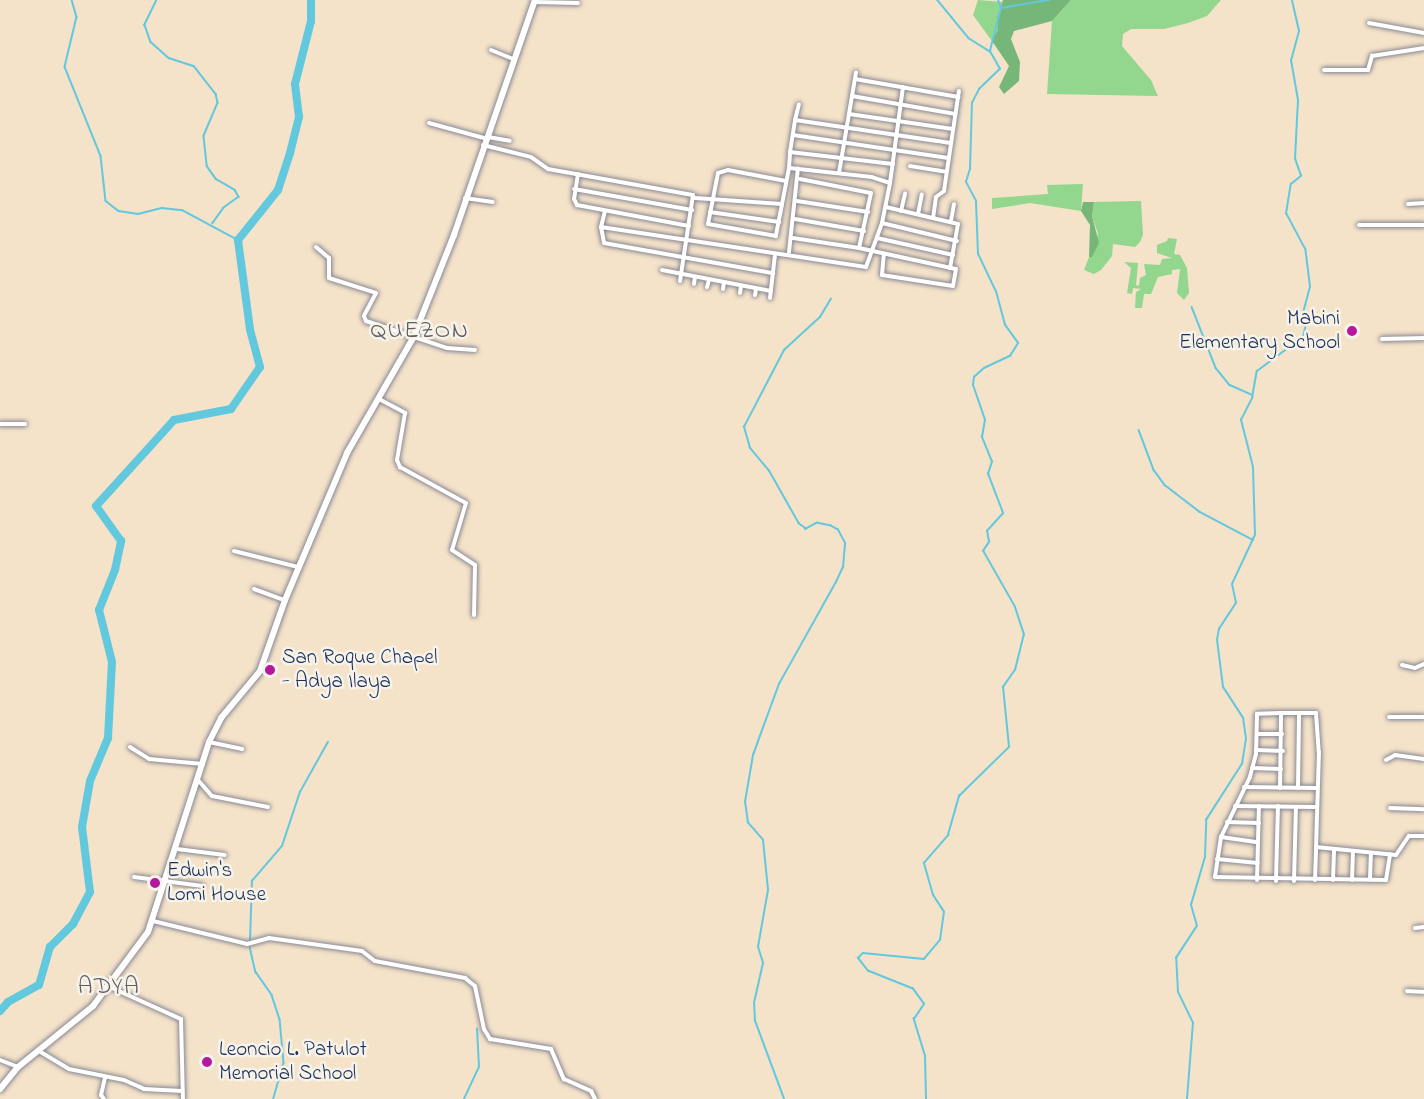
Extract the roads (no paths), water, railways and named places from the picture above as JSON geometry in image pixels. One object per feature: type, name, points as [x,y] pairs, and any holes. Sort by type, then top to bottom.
[{"type":"street","points":[[0,1089],[18,1067],[77,1022],[110,987],[142,944],[153,921],[167,880],[209,742],[221,718],[260,671],[298,567],[347,453],[412,338],[535,1],[578,3]]},
{"type":"street","points":[[1369,23],[1424,33]]},
{"type":"street","points":[[1324,70],[1368,70],[1372,56],[1424,48]]},
{"type":"street","points":[[491,50],[513,59]]},
{"type":"street","points":[[838,173],[856,72]]},
{"type":"street","points":[[855,79],[958,97]]},
{"type":"street","points":[[601,227],[775,255],[789,252],[866,267],[874,251],[886,207],[903,87]]},
{"type":"street","points":[[933,218],[946,172],[959,91]]},
{"type":"street","points":[[852,96],[955,114]]},
{"type":"street","points":[[786,181],[723,170],[718,173],[710,212],[710,226],[776,236],[789,168],[795,120],[799,104]]},
{"type":"street","points":[[849,114],[953,129]]},
{"type":"street","points":[[795,120],[950,143]]},
{"type":"street","points":[[429,123],[531,157],[548,169],[695,198],[713,196],[782,204]]},
{"type":"street","points":[[793,135],[948,158]]},
{"type":"street","points":[[484,140],[510,141]]},
{"type":"street","points":[[790,152],[892,164]]},
{"type":"street","points":[[910,166],[946,172]]},
{"type":"street","points":[[789,168],[838,173],[890,183]]},
{"type":"street","points":[[789,252],[793,238],[800,179],[798,168]]},
{"type":"street","points":[[578,174],[574,189],[577,205],[689,226]]},
{"type":"street","points":[[800,179],[871,193],[859,248]]},
{"type":"street","points":[[574,189],[692,210]]},
{"type":"street","points":[[901,211],[905,193]]},
{"type":"street","points":[[918,214],[922,194]]},
{"type":"street","points":[[464,198],[493,202]]},
{"type":"street","points":[[680,281],[682,255],[695,198]]},
{"type":"street","points":[[797,201],[868,212]]},
{"type":"street","points":[[1408,204],[1424,203]]},
{"type":"street","points":[[951,221],[954,204]]},
{"type":"street","points":[[886,207],[951,221],[959,226],[950,268]]},
{"type":"street","points":[[605,211],[601,227],[604,243],[682,255],[773,273]]},
{"type":"street","points":[[710,212],[779,222]]},
{"type":"street","points":[[795,219],[864,231]]},
{"type":"street","points":[[882,224],[957,241]]},
{"type":"street","points":[[1359,225],[1424,225]]},
{"type":"street","points":[[793,238],[874,251],[950,268],[957,272],[951,288],[882,275],[884,254]]},
{"type":"street","points":[[877,238],[953,255]]},
{"type":"street","points":[[316,247],[329,258],[329,278],[376,293],[364,319],[412,338],[447,348],[475,350]]},
{"type":"street","points":[[770,298],[775,255]]},
{"type":"street","points":[[662,270],[771,291]]},
{"type":"street","points":[[694,284],[695,277]]},
{"type":"street","points":[[707,287],[709,280]]},
{"type":"street","points":[[723,290],[724,282]]},
{"type":"street","points":[[740,293],[741,286]]},
{"type":"street","points":[[755,295],[756,289]]},
{"type":"street","points":[[1382,339],[1424,338]]},
{"type":"street","points":[[378,398],[405,412],[397,460],[400,467],[466,503],[452,550],[475,565],[474,615]]},
{"type":"street","points":[[0,424],[25,424]]},
{"type":"street","points":[[234,551],[298,567]]},
{"type":"street","points":[[254,589],[285,600]]},
{"type":"street","points":[[1402,665],[1415,668],[1424,664]]},
{"type":"street","points":[[1315,880],[1317,709]]},
{"type":"street","points":[[1280,788],[1283,751],[1281,713]]},
{"type":"street","points":[[1298,788],[1299,713]]},
{"type":"street","points":[[1318,715],[1257,714],[1258,734],[1252,768],[1221,837],[1215,877],[1276,881],[1388,880],[1390,854]]},
{"type":"street","points":[[1389,717],[1424,717]]},
{"type":"street","points":[[1258,734],[1282,734]]},
{"type":"street","points":[[209,742],[242,749]]},
{"type":"street","points":[[130,747],[149,759],[202,764]]},
{"type":"street","points":[[1256,750],[1283,751]]},
{"type":"street","points":[[1386,760],[1395,755],[1424,759]]},
{"type":"street","points":[[1252,768],[1281,769]]},
{"type":"street","points":[[198,780],[212,796],[268,807]]},
{"type":"street","points":[[1244,787],[1316,788]]},
{"type":"street","points":[[1235,806],[1315,807]]},
{"type":"street","points":[[1257,880],[1259,806]]},
{"type":"street","points":[[1276,881],[1278,806]]},
{"type":"street","points":[[1294,881],[1296,807]]},
{"type":"street","points":[[1390,808],[1424,809]]},
{"type":"street","points":[[1227,822],[1259,823]]},
{"type":"street","points":[[1316,847],[1397,854],[1409,836],[1424,836]]},
{"type":"street","points":[[1221,837],[1258,842]]},
{"type":"street","points":[[177,849],[225,855]]},
{"type":"street","points":[[1333,880],[1334,850]]},
{"type":"street","points":[[1352,879],[1353,851]]},
{"type":"street","points":[[1370,879],[1371,853]]},
{"type":"street","points":[[1217,859],[1258,863]]},
{"type":"street","points":[[134,877],[202,886]]},
{"type":"street","points":[[153,921],[247,944],[268,938],[362,951],[375,961],[465,978],[475,986],[484,1029],[490,1039],[551,1049],[564,1079],[591,1091],[595,1099]]},
{"type":"street","points":[[1415,928],[1424,927]]},
{"type":"street","points":[[110,987],[182,1019],[183,1099]]},
{"type":"street","points":[[1407,992],[1424,992]]},
{"type":"street","points":[[38,1051],[69,1069],[150,1090],[182,1091]]},
{"type":"street","points":[[0,1060],[18,1067]]},
{"type":"street","points":[[104,1099],[101,1095],[105,1078]]},
{"type":"waterway","points":[[72,0],[77,17],[65,67],[101,156],[106,201],[119,211],[138,214],[162,208],[182,210],[238,240]]},
{"type":"waterway","points":[[157,0],[145,25],[151,42],[169,58],[194,66],[216,94],[218,103],[204,136],[207,166],[216,179],[235,190],[239,197],[224,208],[213,223]]},
{"type":"waterway","points":[[0,1011],[8,1002],[39,985],[50,947],[73,924],[90,892],[82,827],[90,781],[108,738],[112,662],[99,610],[115,570],[121,541],[96,506],[174,420],[231,409],[260,367],[250,329],[238,240],[278,190],[290,153],[299,117],[295,84],[311,21],[311,0]]},
{"type":"waterway","points":[[926,1099],[925,1056],[914,1019],[924,1004],[913,989],[868,971],[858,958],[863,953],[924,959],[940,940],[944,912],[933,895],[924,863],[948,835],[959,796],[1009,747],[1003,687],[1015,670],[1024,635],[1015,607],[983,551],[989,542],[987,531],[1003,513],[988,474],[992,462],[982,437],[985,420],[973,385],[974,377],[984,368],[1010,356],[1018,343],[1005,325],[996,292],[978,254],[976,201],[966,182],[970,169],[972,103],[979,89],[1000,69],[990,52],[969,39],[937,0]]},
{"type":"waterway","points":[[990,51],[1001,8],[998,0]]},
{"type":"waterway","points":[[1001,8],[1049,0]]},
{"type":"waterway","points":[[1187,1099],[1193,1023],[1178,992],[1176,958],[1197,926],[1191,905],[1205,857],[1206,820],[1242,764],[1246,739],[1243,718],[1223,687],[1217,640],[1219,629],[1236,603],[1232,584],[1255,535],[1253,467],[1241,420],[1252,398],[1257,371],[1303,337],[1306,324],[1303,313],[1310,287],[1305,249],[1286,214],[1291,184],[1301,176],[1295,159],[1298,100],[1291,61],[1299,31],[1292,0]]},
{"type":"waterway","points":[[784,1099],[755,1021],[754,1003],[763,963],[758,947],[768,890],[763,840],[748,823],[745,802],[753,755],[779,684],[836,582],[843,567],[845,543],[838,530],[831,526],[817,523],[806,529],[799,524],[769,471],[750,448],[744,427],[784,350],[820,317],[831,299]]},
{"type":"waterway","points":[[1192,307],[1216,368],[1230,385],[1252,395]]},
{"type":"waterway","points":[[1139,430],[1154,470],[1165,485],[1200,512],[1253,540]]},
{"type":"waterway","points":[[250,941],[252,881],[282,846],[300,792],[328,742]]},
{"type":"waterway","points":[[250,947],[256,972],[272,995],[280,1019],[284,1063],[274,1099]]},
{"type":"waterway","points":[[464,1099],[479,1067],[477,1029]]},
{"type":"place","name":"Mabini Elementary School","points":[[1352,331]]},
{"type":"place","name":"San Roque Chapel - Adya Ilaya","points":[[270,670]]},
{"type":"place","name":"Edwin's Lomi House","points":[[155,883]]},
{"type":"place","name":"Leoncio L. Patulot Memorial School","points":[[207,1062]]},
{"type":"district","name":"QUEZON","points":[[420,332]]},
{"type":"district","name":"ADYA","points":[[109,988]]}]
